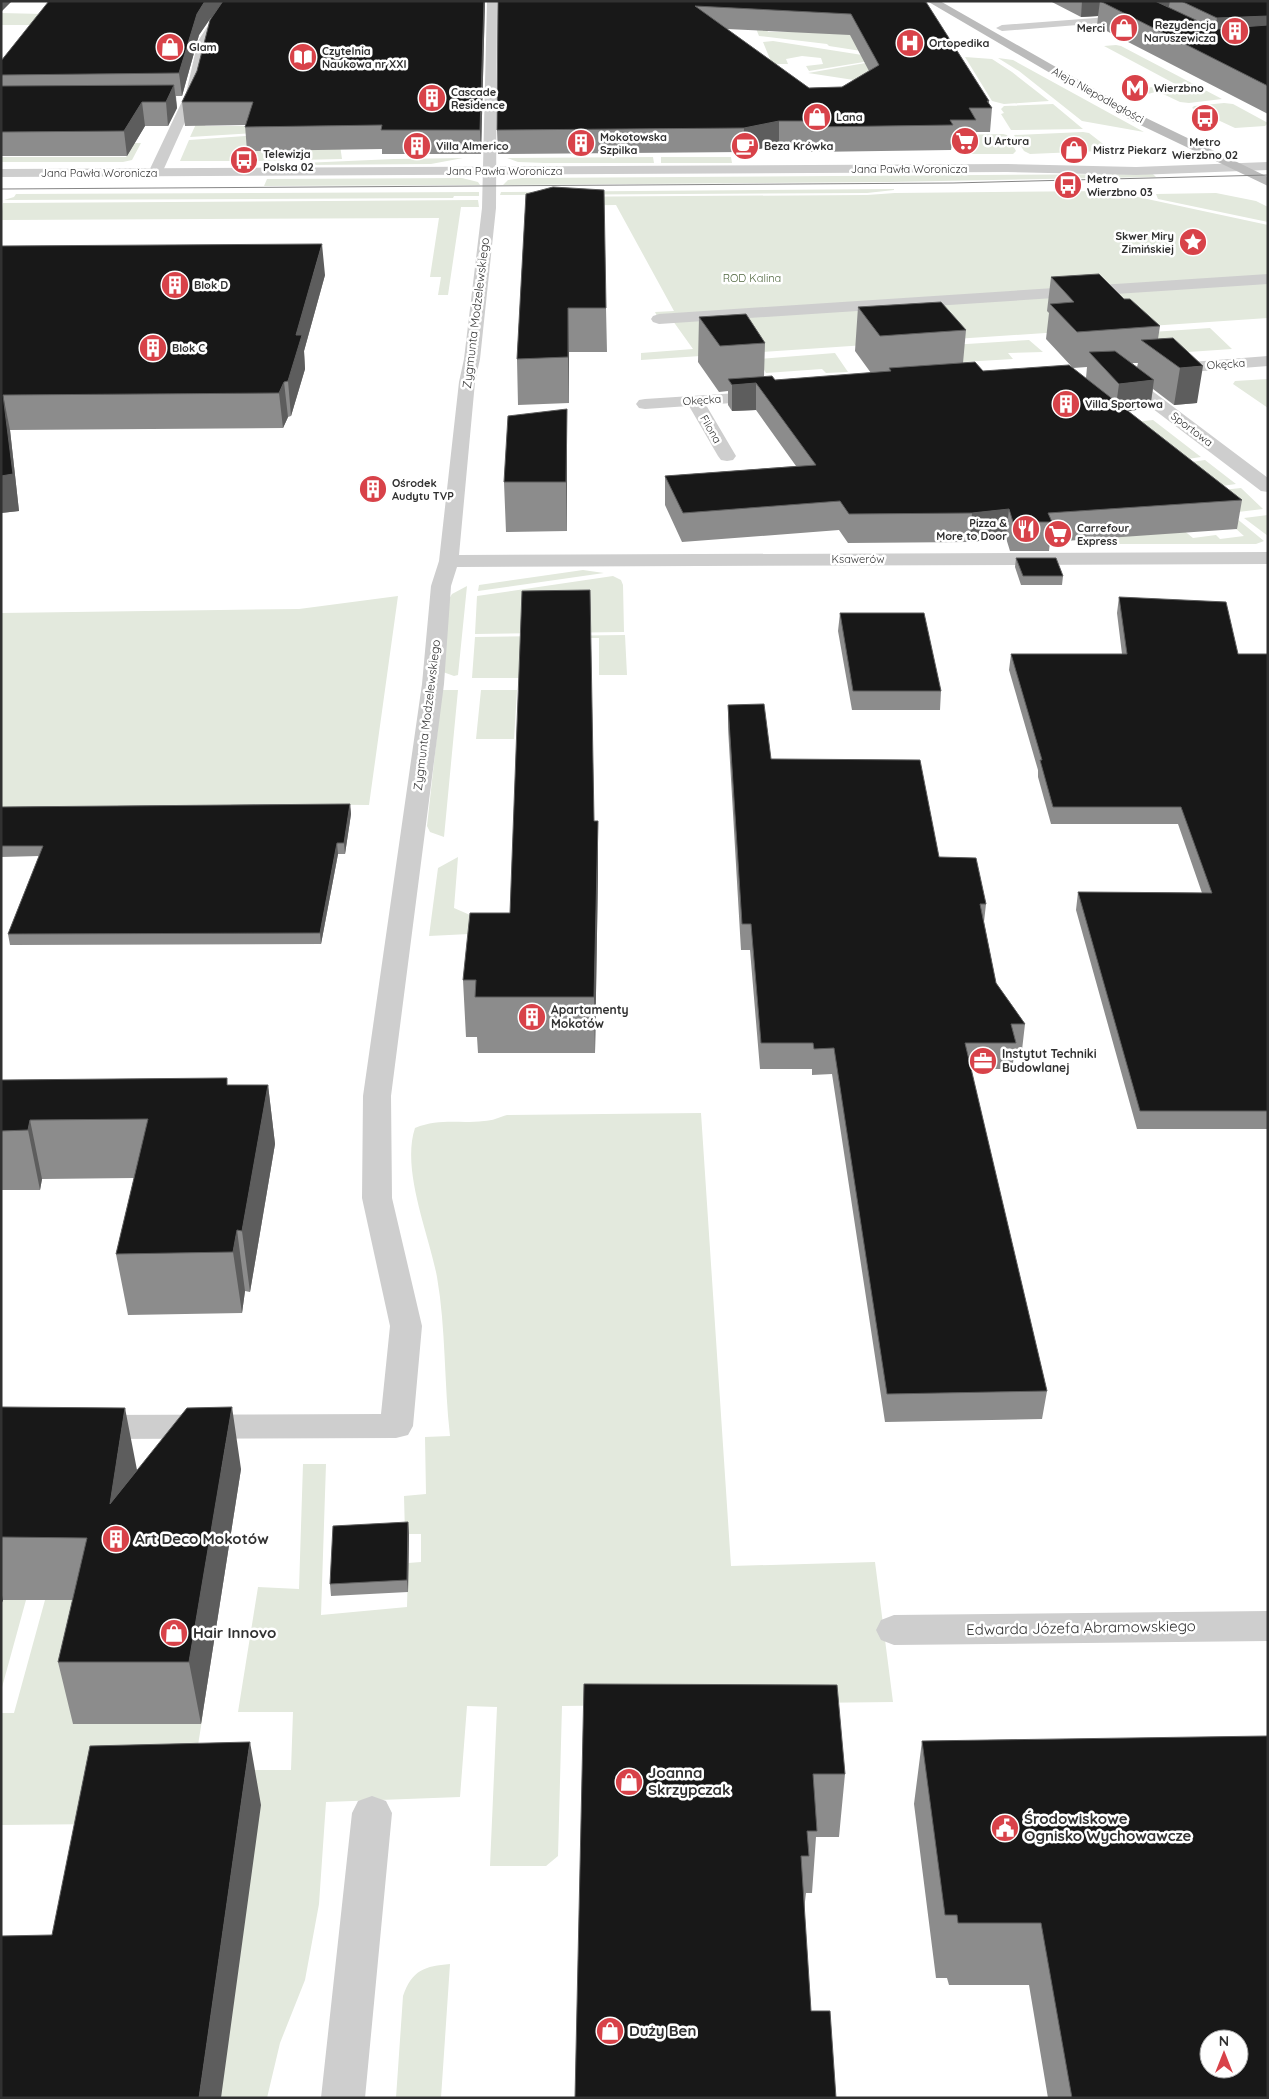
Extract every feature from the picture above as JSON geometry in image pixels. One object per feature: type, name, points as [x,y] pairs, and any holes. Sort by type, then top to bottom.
[{"type":"main road","name":"Aleja Niepodległości","points":[[932,1],[1128,113],[1268,182]]},
{"type":"main road","name":"Aleja Niepodległości","points":[[954,1],[1062,62]]},
{"type":"main road","points":[[1254,156],[1268,164]]},
{"type":"street","points":[[155,173],[182,102],[198,76],[201,50],[205,40],[234,1]]},
{"type":"street","name":"Zygmunta Modzelewskiego","points":[[59,1427],[396,1426],[406,1326],[377,1198],[377,1096],[434,677],[441,586],[449,560],[464,408],[472,359],[488,214],[492,1]]},
{"type":"street","points":[[1002,28],[1147,17]]},
{"type":"street","name":"Jana Pawła Woronicza","points":[[1007,168],[1120,160],[1268,155]]},
{"type":"street","name":"Jana Pawła Woronicza","points":[[1,174],[1007,168],[1136,171],[1268,164]]},
{"type":"street","points":[[659,319],[1268,279]]},
{"type":"street","name":"Okęcka","points":[[1111,373],[1268,361]]},
{"type":"street","name":"Sportowa","points":[[1111,373],[1268,487]]},
{"type":"street","name":"Okęcka","points":[[645,404],[784,395]]},
{"type":"street","name":"Filona","points":[[695,401],[727,456]]},
{"type":"street","name":"Ksawerów","points":[[449,560],[1268,558]]},
{"type":"street","name":"Edwarda Józefa Abramowskiego","points":[[894,1630],[1268,1626]]},
{"type":"street","points":[[342,2098],[372,1813]]},
{"type":"green space","points":[[832,11],[887,55],[829,46],[827,44],[759,36],[751,16],[761,14],[768,32],[818,32]]},
{"type":"green space","points":[[1,13],[43,14],[52,25],[1,25]]},
{"type":"green space","points":[[773,41],[875,57],[876,60],[809,71],[806,66],[823,64],[821,58],[802,56],[786,59],[788,64],[772,64],[763,42]]},
{"type":"green space","points":[[1116,45],[1222,99],[1189,103],[1180,102],[1161,93],[1179,86],[1104,46]]},
{"type":"green space","points":[[965,57],[992,59],[1049,101],[1004,104],[992,101]]},
{"type":"green space","points":[[998,58],[1013,60],[1144,132],[1082,121],[1019,71]]},
{"type":"green space","points":[[877,61],[867,82],[808,73]]},
{"type":"green space","points":[[228,77],[205,126],[251,126],[255,133],[190,137],[215,83]]},
{"type":"green space","points":[[1171,86],[1148,94],[1125,89]]},
{"type":"green space","points":[[1053,104],[1083,129],[1011,130],[1001,114],[1004,113],[1001,109],[1004,106]]},
{"type":"green space","points":[[1233,104],[1268,123],[1265,126],[1235,128],[1192,108],[1194,106]]},
{"type":"green space","points":[[1089,133],[1107,147],[1100,151],[1030,154],[1024,151],[1014,135]]},
{"type":"green space","points":[[258,135],[339,138],[342,159],[257,161],[258,158],[234,158],[233,161],[180,161],[189,140]]},
{"type":"green space","points":[[954,135],[1007,135],[1016,151],[1013,154],[967,154],[959,144],[973,144]]},
{"type":"green space","points":[[108,143],[141,143],[132,160],[123,162],[1,162],[1,157],[126,157],[133,146]]},
{"type":"green space","points":[[653,157],[654,163],[544,163],[518,162],[507,158]]},
{"type":"green space","points":[[661,157],[731,157],[732,163],[661,163]]},
{"type":"green space","points":[[463,158],[431,164],[303,165],[303,163],[394,159]]},
{"type":"green space","points":[[1153,174],[1156,177],[889,182],[503,185],[508,180],[522,178]]},
{"type":"green space","points":[[462,178],[478,182],[480,185],[264,186],[267,179]]},
{"type":"green space","points":[[894,189],[867,193],[500,195],[501,192]]},
{"type":"green space","name":"ROD Kalina","points":[[1110,191],[1268,225],[1268,318],[641,360],[641,353],[693,349],[673,321],[660,322],[655,312],[674,311],[616,205],[529,206],[533,197]]},
{"type":"green space","points":[[479,192],[479,196],[454,196],[453,198],[4,200],[14,197],[16,194]]},
{"type":"green space","points":[[1216,193],[1256,201],[1268,207],[1268,222],[1158,199],[1156,194]]},
{"type":"green space","points":[[478,200],[479,207],[461,207],[448,295],[438,295],[441,277],[430,277],[439,218],[1,220],[3,203]]},
{"type":"green space","points":[[1210,328],[1232,349],[1159,354],[1138,333]]},
{"type":"green space","points":[[1029,340],[1043,352],[1008,353],[1013,359],[963,362],[951,347],[951,345]]},
{"type":"green space","points":[[835,353],[848,372],[826,373],[822,369],[766,373],[758,359]]},
{"type":"green space","points":[[1268,379],[1268,408],[1233,384],[1235,381]]},
{"type":"green space","points":[[1153,420],[1201,457],[1174,461],[1126,423]]},
{"type":"green space","points":[[1205,460],[1236,484],[1208,488],[1178,464]]},
{"type":"green space","points":[[1052,468],[1171,520],[1193,538],[1216,535],[1220,539],[1244,536],[1225,519],[1236,518],[1264,541],[1256,544],[1116,544]]},
{"type":"green space","points":[[1241,488],[1263,509],[1238,512],[1213,491]]},
{"type":"green space","points":[[1268,515],[1268,536],[1244,518]]},
{"type":"green space","points":[[583,570],[604,573],[478,591],[479,585]]},
{"type":"green space","points":[[613,576],[621,580],[623,585],[624,632],[475,634],[477,596]]},
{"type":"green space","points":[[467,586],[458,675],[454,676],[443,672],[449,599],[452,594]]},
{"type":"green space","points":[[398,596],[369,805],[255,804],[254,811],[1,812],[1,613],[299,609]]},
{"type":"green space","points":[[625,635],[627,675],[599,675],[599,638],[522,638],[519,678],[472,678],[475,637]]},
{"type":"green space","points":[[442,690],[458,690],[444,837],[430,832],[427,826]]},
{"type":"green space","points":[[481,690],[517,690],[514,739],[476,739]]},
{"type":"green space","points":[[458,857],[454,908],[509,932],[429,936],[438,868]]},
{"type":"green space","points":[[701,1113],[731,1566],[875,1562],[893,1702],[562,1706],[558,1856],[546,1866],[490,1866],[497,1707],[467,1706],[460,1797],[326,1802],[319,1904],[305,1980],[280,2043],[267,2098],[221,2098],[102,1824],[1,1825],[1,1713],[14,1713],[45,1600],[101,1600],[196,1722],[203,1714],[194,1770],[291,1770],[293,1712],[238,1712],[258,1587],[299,1589],[303,1464],[326,1464],[321,1615],[407,1607],[408,1563],[421,1562],[421,1534],[405,1534],[404,1496],[426,1494],[425,1437],[450,1436],[440,1297],[411,1163],[415,1128],[441,1122],[487,1121],[507,1115]]},
{"type":"green space","points":[[3,1600],[26,1600],[1,1691],[1,1605]]},
{"type":"green space","points":[[450,1964],[441,2098],[396,2098],[403,1996],[411,1980],[420,1971],[433,1966]]},
{"type":"building","points":[[49,1],[205,1],[197,14],[179,73],[1,75],[1,61]]},
{"type":"building","points":[[223,1],[484,1],[480,130],[381,130],[382,125],[245,127],[253,102],[182,102],[197,71],[210,20]]},
{"type":"building","points":[[498,1],[922,1],[926,2],[992,108],[969,108],[976,120],[950,120],[953,125],[812,127],[809,121],[779,121],[744,128],[497,130]],"holes":[[[695,6],[851,14],[879,65],[842,87],[809,88]]]},
{"type":"building","points":[[1100,1],[1155,1],[1215,29],[1268,25],[1268,86]]},
{"type":"building","points":[[1181,1],[1268,1],[1268,16],[1217,18]]},
{"type":"building","points":[[174,85],[166,102],[142,102],[124,131],[1,132],[1,86]]},
{"type":"building","points":[[553,187],[604,190],[606,308],[568,308],[568,357],[517,359],[526,194]]},
{"type":"building","points":[[322,244],[296,335],[302,335],[288,381],[284,382],[279,393],[3,395],[13,474],[1,476],[1,246]]},
{"type":"building","points":[[1099,274],[1124,299],[1130,299],[1160,326],[1077,332],[1050,304],[1074,302],[1051,277]]},
{"type":"building","points":[[941,302],[966,330],[880,336],[858,307]]},
{"type":"building","points":[[746,314],[765,343],[720,346],[699,317]]},
{"type":"building","points":[[1173,338],[1203,366],[1180,368],[1141,340]]},
{"type":"building","points":[[1115,351],[1154,380],[1119,384],[1089,352]]},
{"type":"building","points":[[975,362],[983,371],[1069,365],[1242,500],[1048,513],[1052,522],[1013,522],[1009,509],[972,513],[849,514],[840,501],[683,513],[665,476],[816,465],[756,383],[732,385],[728,379],[772,376],[775,380],[891,371],[889,368]]},
{"type":"building","points":[[567,409],[566,482],[504,482],[508,416]]},
{"type":"building","points":[[1016,558],[1056,558],[1063,576],[1023,576]]},
{"type":"building","points":[[590,590],[594,821],[598,821],[594,997],[475,997],[476,980],[463,980],[470,913],[510,913],[522,591]]},
{"type":"building","points":[[1119,597],[1226,602],[1238,654],[1268,654],[1268,1111],[1140,1111],[1078,892],[1212,893],[1181,807],[1053,807],[1040,760],[1042,760],[1011,654],[1127,654]]},
{"type":"building","points":[[840,613],[924,613],[941,691],[853,691]]},
{"type":"building","points":[[764,704],[771,759],[920,760],[939,857],[976,858],[986,904],[980,904],[996,983],[1025,1024],[1011,1024],[1016,1043],[965,1043],[1047,1391],[887,1394],[834,1048],[814,1049],[813,1043],[761,1043],[751,924],[742,924],[728,705]]},
{"type":"building","points":[[350,804],[344,843],[337,843],[320,933],[8,934],[43,846],[1,846],[1,807]]},
{"type":"building","points":[[227,1078],[227,1085],[268,1085],[242,1231],[237,1230],[233,1252],[116,1254],[148,1119],[30,1120],[28,1130],[1,1131],[1,1080]]},
{"type":"building","name":"Art Deco Mokotów","points":[[1,1407],[125,1408],[110,1504],[187,1408],[232,1407],[189,1662],[58,1662],[87,1538],[1,1537]]},
{"type":"building","points":[[408,1522],[407,1580],[330,1584],[333,1526]]},
{"type":"building","points":[[584,1684],[837,1685],[845,1774],[813,1774],[817,1831],[807,1831],[809,1856],[801,1856],[811,2011],[830,2011],[836,2098],[575,2098]]},
{"type":"building","points":[[1268,1736],[1268,2098],[1072,2098],[1041,1923],[958,1923],[957,1915],[945,1915],[922,1741]]},
{"type":"building","points":[[250,1742],[199,2098],[1,2098],[1,1936],[52,1935],[90,1746]]},
{"type":"tram line","points":[[1,189],[953,183],[1268,175]]},
{"type":"place","name":"Merci","points":[[1124,28]]},
{"type":"place","name":"Rezydencja Naruszewicza","points":[[1235,31]]},
{"type":"place","name":"Ortopedika","points":[[910,43]]},
{"type":"place","name":"Glam","points":[[170,47]]},
{"type":"place","name":"Czytelnia Naukowa nr XXI","points":[[303,57]]},
{"type":"place","name":"Wierzbno","points":[[1135,88]]},
{"type":"place","name":"Cascade Residence","points":[[432,98]]},
{"type":"place","name":"Lana","points":[[817,117]]},
{"type":"place","name":"Metro Wierzbno 02","points":[[1205,118]]},
{"type":"place","name":"U Artura","points":[[965,141]]},
{"type":"place","name":"Mokotowska Szpilka","points":[[581,143]]},
{"type":"place","name":"Villa Almerico","points":[[417,146]]},
{"type":"place","name":"Beza Krówka","points":[[745,146]]},
{"type":"place","name":"Mistrz Piekarz","points":[[1074,150]]},
{"type":"place","name":"Telewizja Polska 02","points":[[244,160]]},
{"type":"place","name":"Metro Wierzbno 03","points":[[1068,185]]},
{"type":"place","name":"Skwer Miry Zimińskiej","points":[[1193,242]]},
{"type":"place","name":"Blok D","points":[[175,285]]},
{"type":"place","name":"Blok C","points":[[153,348]]},
{"type":"place","name":"Villa Sportowa","points":[[1066,404]]},
{"type":"place","name":"Ośrodek Audytu TVP","points":[[373,489]]},
{"type":"place","name":"Pizza & More to Door","points":[[1026,529]]},
{"type":"place","name":"Carrefour Express","points":[[1058,534]]},
{"type":"place","name":"Apartamenty Mokotów","points":[[532,1017]]},
{"type":"place","name":"Instytut Techniki Budowlanej","points":[[983,1061]]},
{"type":"place","name":"Art Deco Mokotów","points":[[116,1539]]},
{"type":"place","name":"Hair Innovo","points":[[174,1633]]},
{"type":"place","name":"Joanna Skrzypczak","points":[[629,1782]]},
{"type":"place","name":"Środowiskowe Ognisko Wychowawcze","points":[[1005,1828]]},
{"type":"place","name":"Duży Ben","points":[[610,2031]]}]
